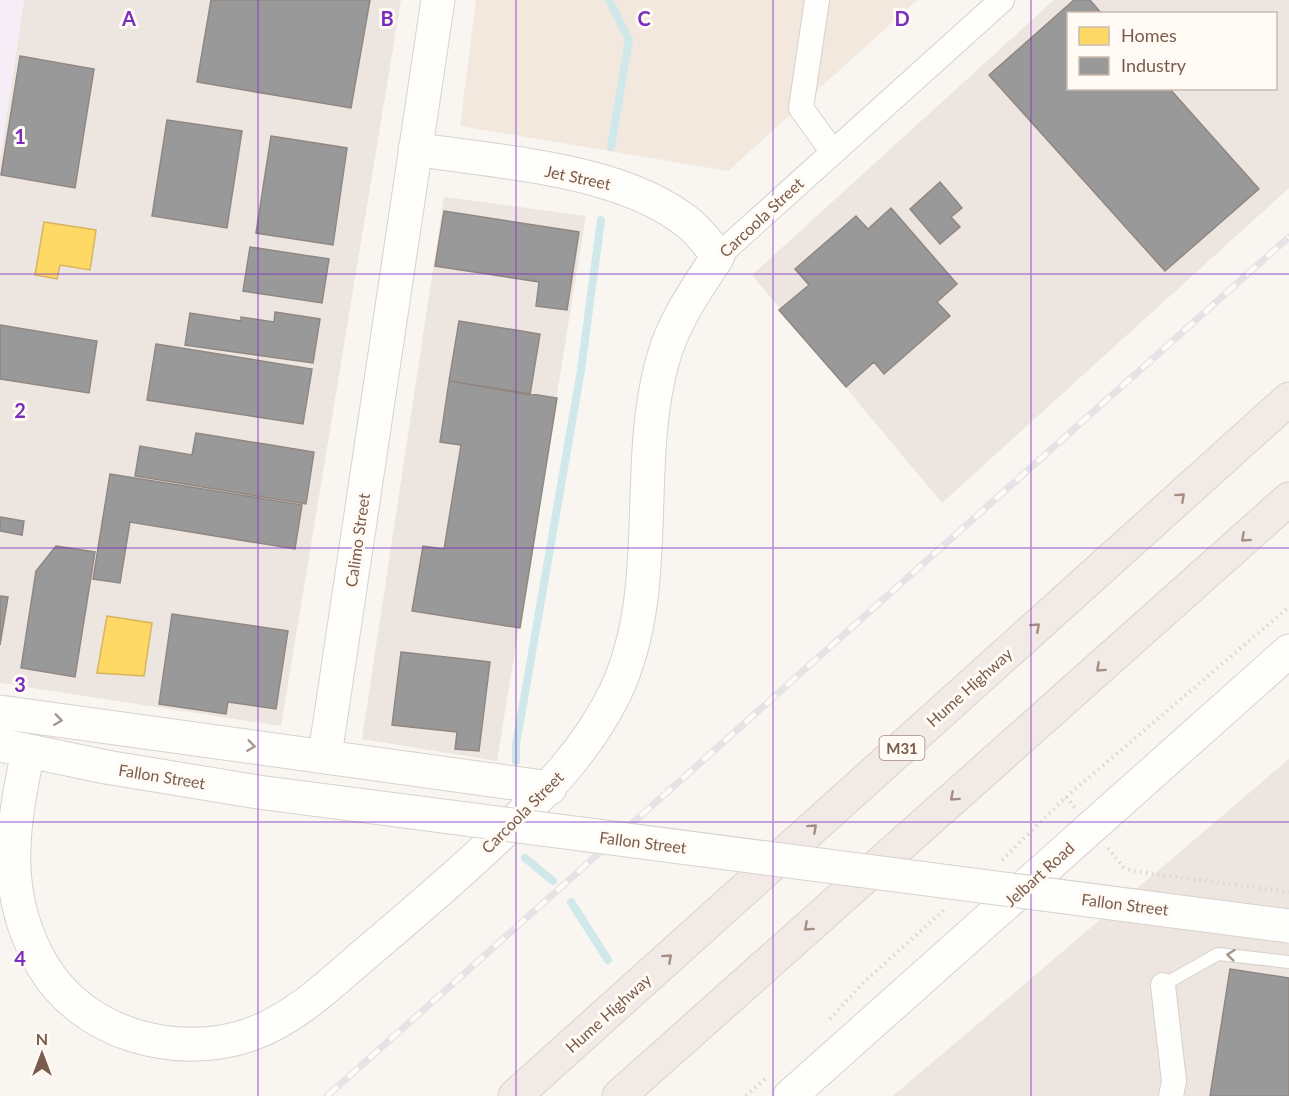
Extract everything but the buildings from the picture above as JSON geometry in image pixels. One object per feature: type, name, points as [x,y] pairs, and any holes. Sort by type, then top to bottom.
[{"type":"highway","name":"Hume Highway","points":[[515,1096],[1289,399]]},
{"type":"highway","points":[[619,1096],[1289,499]]},
{"type":"street","name":"Calimo Street","points":[[325,755],[438,0]]},
{"type":"street","points":[[817,0],[801,108],[832,151]]},
{"type":"street","name":"Carcoola Street","points":[[14,749],[12,854],[17,901],[31,946],[54,984],[90,1014],[120,1031],[155,1042],[205,1044],[248,1035],[294,1012],[442,890],[550,788],[584,747],[615,691],[636,629],[643,576],[652,414],[662,360],[685,305],[718,256],[1002,0]]},
{"type":"street","name":"Jet Street","points":[[415,149],[600,179],[648,197],[692,226],[718,256]]},
{"type":"street","name":"Jelbart Road","points":[[781,1084],[1091,827],[1289,651]]},
{"type":"street","points":[[0,712],[325,755],[550,788]]},
{"type":"street","name":"Fallon Street","points":[[14,749],[106,767],[270,793],[1289,926]]},
{"type":"street","points":[[1163,985],[1174,1081],[1171,1096]]},
{"type":"lane","points":[[1163,985],[1218,954],[1289,962]]},
{"type":"path","points":[[995,866],[1066,796],[1289,607]]},
{"type":"path","points":[[1066,796],[1123,867],[1132,871],[1166,878],[1289,892]]},
{"type":"path","points":[[824,1025],[863,983],[946,908]]},
{"type":"path","points":[[746,1096],[781,1084]]},
{"type":"shaded area","points":[[0,0],[24,0],[0,159]]},
{"type":"shaded area","points":[[24,0],[401,0],[281,726],[0,683],[0,159]]},
{"type":"shaded area","points":[[476,0],[917,0],[728,171],[460,126]]},
{"type":"shaded area","points":[[1054,0],[1289,0],[1289,188],[942,503],[752,275]]},
{"type":"shaded area","points":[[444,197],[586,216],[497,761],[362,739]]},
{"type":"shaded area","points":[[1289,759],[1289,1096],[893,1096]]},
{"type":"waterway","points":[[609,0],[629,40],[611,147]]},
{"type":"waterway","points":[[516,761],[516,745],[581,370],[601,220]]},
{"type":"waterway","points":[[525,858],[553,881]]},
{"type":"waterway","points":[[571,902],[608,960]]},
{"type":"railway","points":[[327,1096],[1289,237]]}]
